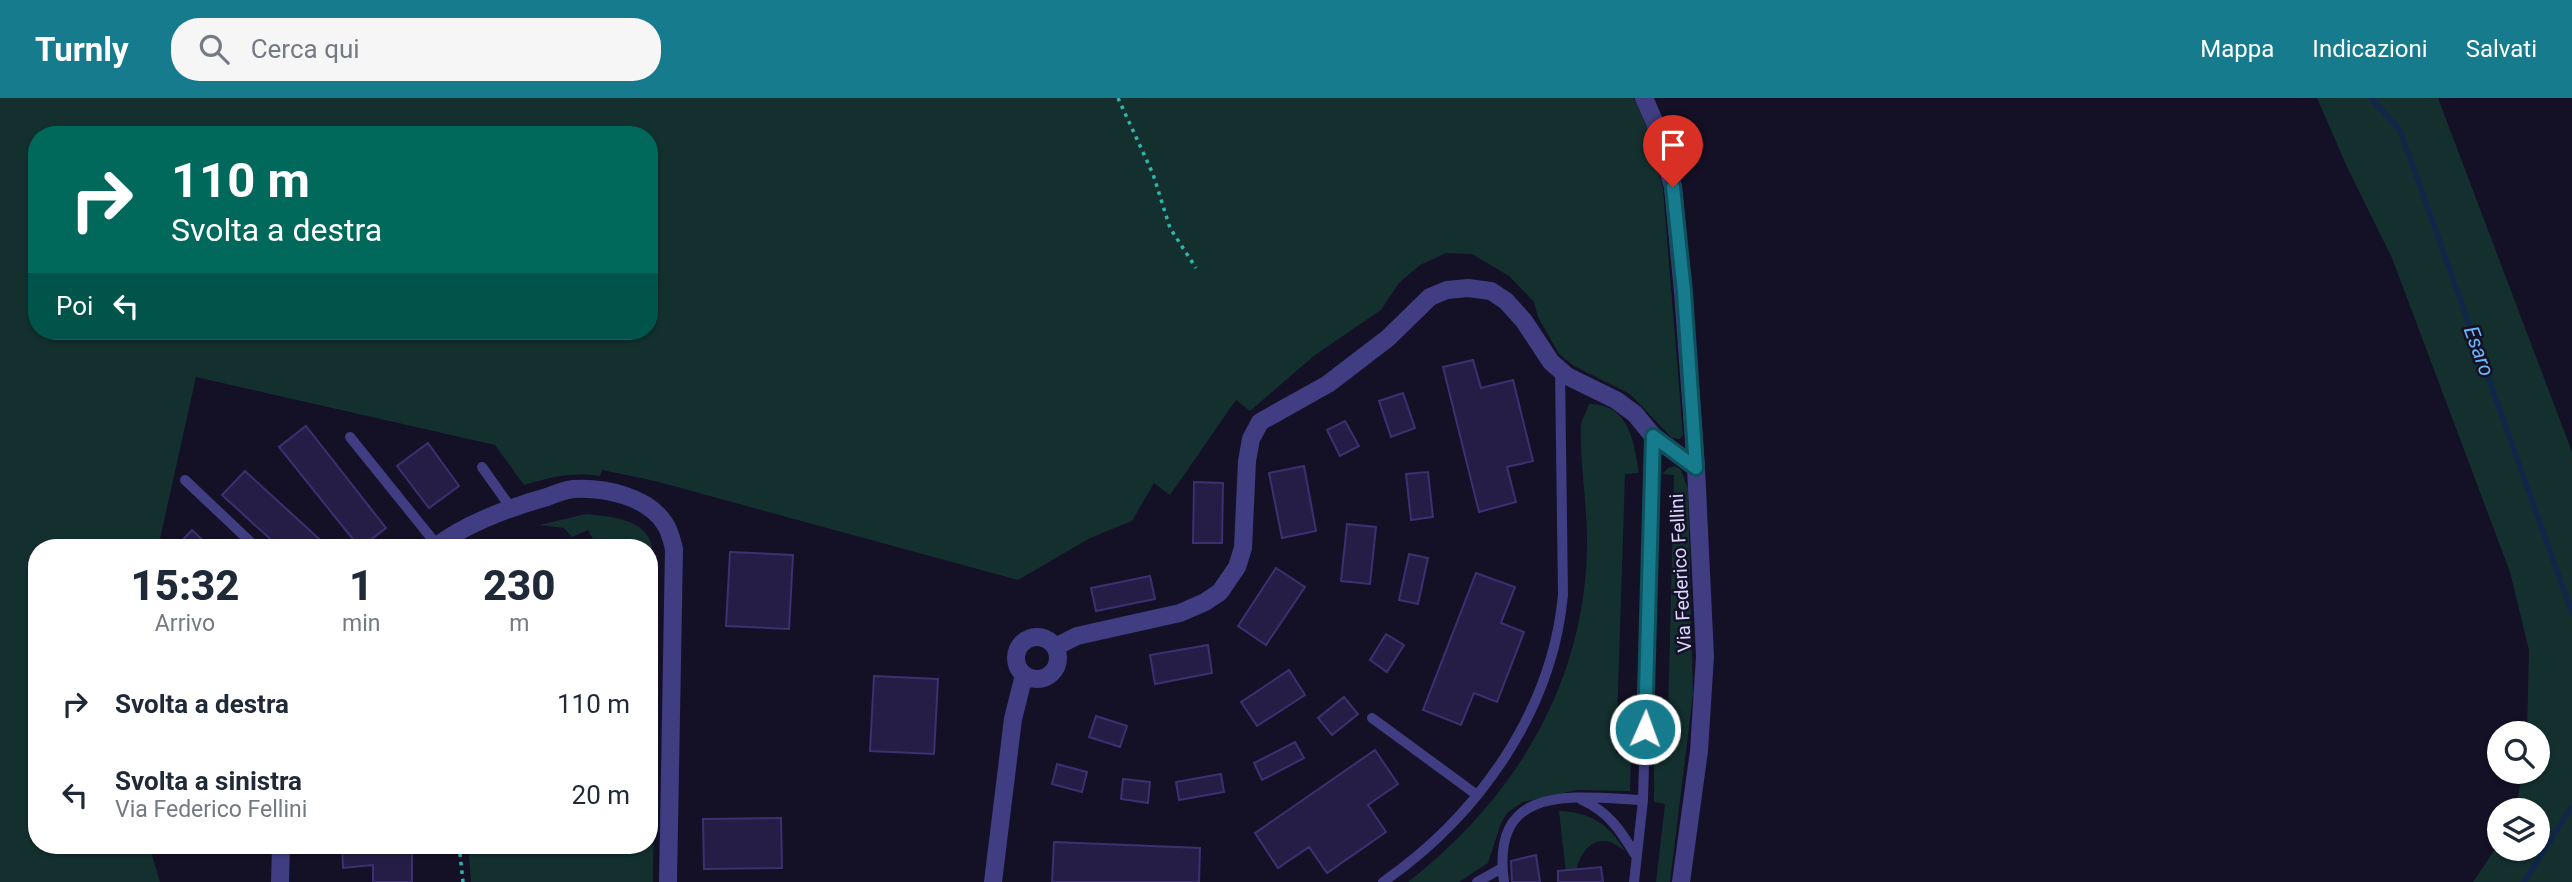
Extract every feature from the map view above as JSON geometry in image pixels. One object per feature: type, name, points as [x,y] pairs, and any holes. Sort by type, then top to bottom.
[{"type":"street","name":"Via Federico Fellini","points":[[1644,98],[1655,123],[1673,187],[1684,292],[1705,656],[1699,751],[1681,882]]},
{"type":"street","points":[[1055,647],[1077,636],[1180,613],[1220,592],[1237,567],[1243,548],[1247,461],[1251,439],[1260,422],[1328,384],[1388,338],[1430,297],[1447,290],[1468,288],[1491,291],[1506,301],[1524,321],[1551,362],[1560,370],[1616,400],[1635,414],[1653,436],[1696,468]]},
{"type":"street","points":[[449,539],[511,508],[571,489],[604,491],[630,498],[651,507],[666,525],[674,550],[668,882]]},
{"type":"street","points":[[1027,639],[1046,639],[1058,653],[1057,666],[1049,675],[1037,679],[1024,675],[1016,660],[1022,643],[1027,639]]},
{"type":"street","points":[[993,882],[1013,719],[1024,675]]},
{"type":"street","points":[[280,882],[281,854]]},
{"type":"lane","points":[[1383,882],[1445,831],[1478,795],[1533,708],[1552,659],[1560,624],[1563,545],[1560,370]]},
{"type":"lane","points":[[1633,882],[1643,800],[1653,436]]},
{"type":"lane","points":[[350,437],[430,539]]},
{"type":"lane","points":[[482,467],[511,508]]},
{"type":"lane","points":[[185,480],[247,539]]},
{"type":"lane","points":[[1372,718],[1478,795]]},
{"type":"lane","points":[[1504,882],[1501,848],[1511,821],[1520,812],[1534,806],[1575,797],[1643,800]]},
{"type":"lane","points":[[1575,797],[1599,807],[1607,814],[1623,833],[1636,857]]},
{"type":"lane","points":[[1476,882],[1502,868]]},
{"type":"path","points":[[1118,98],[1153,174],[1170,228],[1196,268]]},
{"type":"path","points":[[460,854],[463,882]]},
{"type":"green space","points":[[0,98],[1634,98],[1649,132],[1663,189],[1683,435],[1680,439],[1672,438],[1630,394],[1574,366],[1559,354],[1538,317],[1534,302],[1509,276],[1472,254],[1446,253],[1420,265],[1399,283],[1381,310],[1315,355],[1250,411],[1236,400],[1170,495],[1154,483],[1132,521],[1090,538],[1018,580],[655,481],[602,470],[600,476],[561,476],[524,485],[495,445],[196,377],[160,539],[28,539],[28,854],[152,854],[160,882],[0,882]]},
{"type":"green space","points":[[2317,98],[2438,98],[2572,452],[2572,882],[2473,882],[2487,861],[2550,861],[2550,798],[2518,798],[2520,784],[2550,784],[2550,721],[2527,721],[2529,650],[2510,572],[2392,258],[2347,167]]},
{"type":"green space","points":[[1589,404],[1613,410],[1621,417],[1632,437],[1639,473],[1625,474],[1616,753],[1631,754],[1630,791],[1577,790],[1523,802],[1508,812],[1501,823],[1488,863],[1459,882],[1408,882],[1447,849],[1482,813],[1512,774],[1538,732],[1559,688],[1574,641],[1584,592],[1587,529],[1581,429]]},
{"type":"green space","points":[[1675,466],[1681,470],[1688,489],[1693,694],[1670,882],[1656,882],[1665,804],[1654,802],[1654,756],[1667,756],[1674,475],[1662,474]]},
{"type":"green space","points":[[586,514],[606,516],[635,524],[649,539],[593,539],[588,530],[572,537],[564,528],[539,525]]},
{"type":"green space","points":[[1559,811],[1580,814],[1598,821],[1625,851],[1610,842],[1595,843],[1580,860],[1576,882],[1567,882]]},
{"type":"green space","points":[[469,854],[653,854],[653,882],[471,882]]},
{"type":"building","points":[[1473,360],[1481,388],[1513,380],[1533,461],[1507,467],[1516,502],[1479,512],[1443,367]]},
{"type":"building","points":[[1403,393],[1415,428],[1391,437],[1379,401]]},
{"type":"building","points":[[1345,421],[1359,446],[1340,456],[1327,430]]},
{"type":"building","points":[[306,426],[386,528],[372,539],[353,539],[279,447]]},
{"type":"building","points":[[428,443],[459,486],[429,508],[397,466]]},
{"type":"building","points":[[1304,466],[1316,531],[1282,538],[1269,473]]},
{"type":"building","points":[[245,471],[319,539],[270,539],[222,495]]},
{"type":"building","points":[[1428,472],[1433,517],[1411,520],[1406,474]]},
{"type":"building","points":[[1194,482],[1223,483],[1222,543],[1193,543]]},
{"type":"building","points":[[1347,524],[1376,527],[1370,584],[1341,581]]},
{"type":"building","points":[[192,530],[202,539],[184,539]]},
{"type":"building","points":[[730,552],[793,555],[789,629],[726,626]]},
{"type":"building","points":[[1409,554],[1428,558],[1418,604],[1399,600]]},
{"type":"building","points":[[1276,568],[1305,587],[1266,645],[1238,626]]},
{"type":"building","points":[[1476,573],[1515,587],[1501,623],[1524,632],[1497,702],[1474,693],[1461,725],[1423,710]]},
{"type":"building","points":[[1150,576],[1155,599],[1096,611],[1091,588]]},
{"type":"building","points":[[1386,634],[1404,645],[1387,672],[1370,660]]},
{"type":"building","points":[[1208,645],[1212,673],[1155,684],[1150,655]]},
{"type":"building","points":[[1289,670],[1305,695],[1257,726],[1241,702]]},
{"type":"building","points":[[874,676],[938,679],[934,754],[870,751]]},
{"type":"building","points":[[1344,697],[1358,714],[1332,735],[1318,718]]},
{"type":"building","points":[[1096,716],[1127,726],[1120,747],[1089,737]]},
{"type":"building","points":[[1295,742],[1304,758],[1262,780],[1254,763]]},
{"type":"building","points":[[1375,750],[1398,784],[1368,805],[1386,832],[1327,873],[1309,847],[1278,868],[1255,833]]},
{"type":"building","points":[[1057,764],[1087,772],[1082,792],[1052,784]]},
{"type":"building","points":[[1221,774],[1224,792],[1179,800],[1176,782]]},
{"type":"building","points":[[1123,779],[1150,782],[1148,803],[1121,799]]},
{"type":"building","points":[[781,818],[782,868],[704,869],[703,819]]},
{"type":"building","points":[[1054,842],[1200,848],[1199,882],[1052,882]]},
{"type":"building","points":[[342,854],[412,854],[412,882],[373,882],[373,865],[343,868]]},
{"type":"building","points":[[1536,855],[1540,882],[1512,882],[1511,861]]},
{"type":"building","points":[[1601,867],[1603,882],[1558,882],[1558,871]]},
{"type":"waterway","name":"Esaro","points":[[2371,98],[2400,130],[2572,613]]},
{"type":"waterway","name":"Esaro","points":[[2524,882],[2572,806]]},
{"type":"route","points":[[1645,729],[1653,436],[1696,468],[1684,292],[1673,187]]}]
